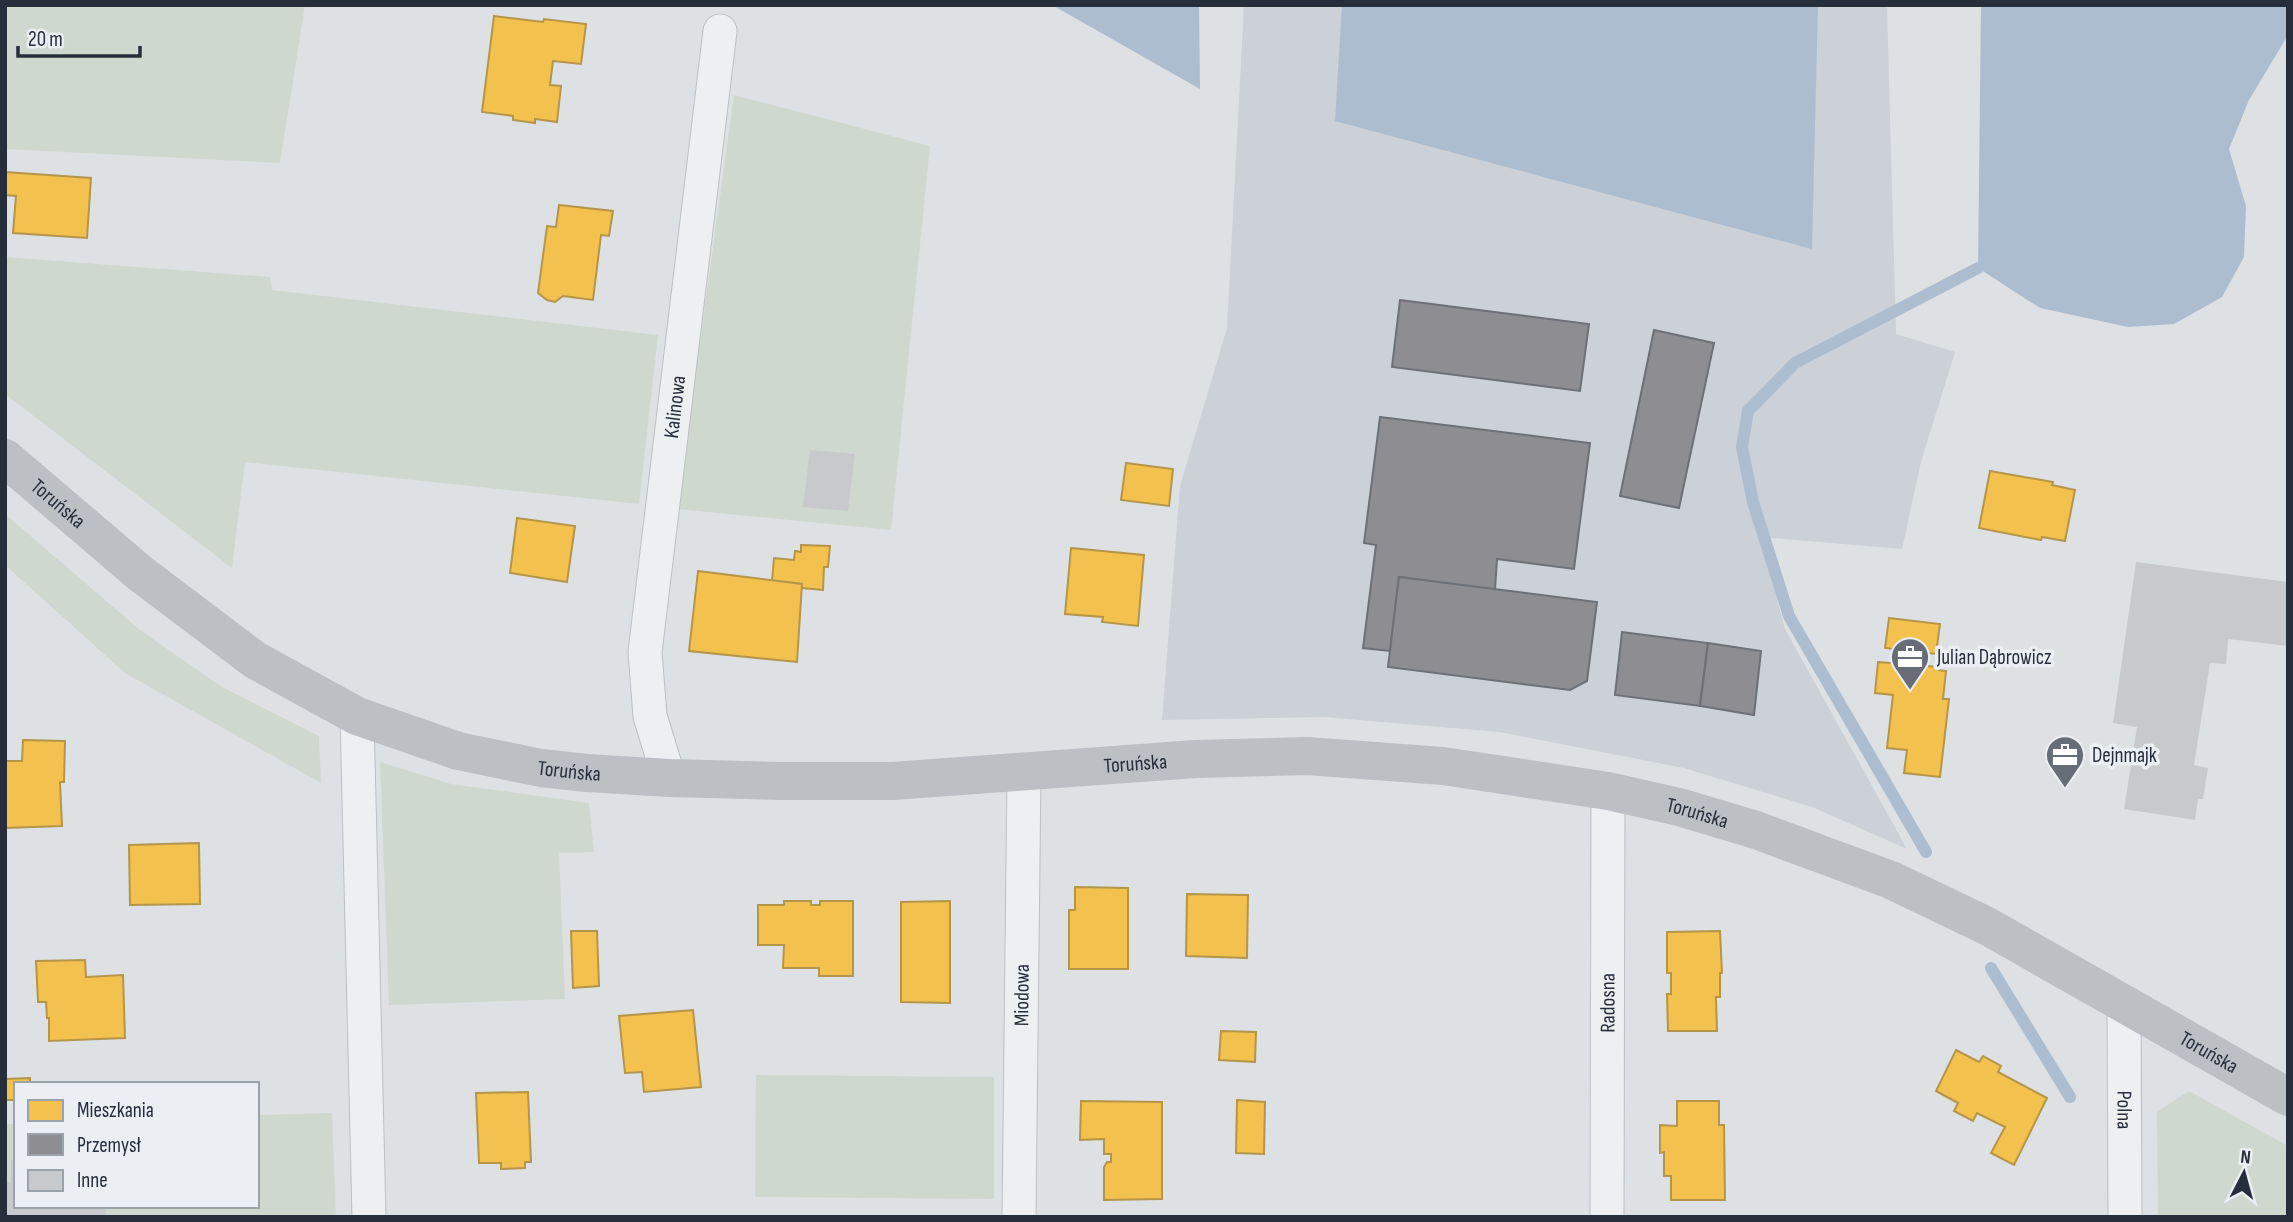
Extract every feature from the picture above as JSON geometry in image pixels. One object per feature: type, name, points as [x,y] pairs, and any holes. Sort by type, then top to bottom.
[{"type":"main road","name":"Toruńska","points":[[5,458],[141,575],[255,660],[357,716],[458,751],[541,768],[669,778],[780,781],[892,780],[1196,759],[1307,756],[1443,766],[1608,791],[1679,807],[1756,830],[1891,880],[1987,926],[2288,1097]]},
{"type":"street","name":"Kalinowa","points":[[669,778],[650,716],[645,652],[720,31]]},
{"type":"street","points":[[357,716],[369,1217]]},
{"type":"street","name":"Miodowa","points":[[1019,1217],[1024,772]]},
{"type":"street","name":"Radosna","points":[[1607,1217],[1608,791]]},
{"type":"street","name":"Polna","points":[[2124,1003],[2124,1217]]},
{"type":"shaded area","points":[[5,5],[305,5],[280,163],[5,149]]},
{"type":"shaded area","points":[[1244,5],[1887,5],[1896,334],[1955,352],[1921,462],[1902,549],[1760,537],[1785,629],[1907,849],[1812,807],[1684,768],[1499,732],[1324,717],[1162,720],[1180,486],[1227,328]]},
{"type":"shaded area","points":[[734,95],[930,146],[891,530],[677,509]]},
{"type":"shaded area","points":[[5,257],[270,277],[272,290],[658,335],[639,504],[245,462],[232,568],[5,394]]},
{"type":"shaded area","points":[[5,514],[140,630],[222,687],[319,736],[321,783],[125,673],[5,565]]},
{"type":"shaded area","points":[[380,762],[451,784],[589,803],[594,852],[559,853],[565,999],[389,1005]]},
{"type":"shaded area","points":[[756,1075],[994,1077],[994,1199],[755,1197]]},
{"type":"shaded area","points":[[2189,1091],[2288,1146],[2288,1217],[2158,1217],[2157,1112]]},
{"type":"shaded area","points":[[332,1113],[336,1217],[5,1217],[5,1124],[14,1124],[14,1208],[259,1208],[259,1115]]},
{"type":"water","points":[[1052,5],[1199,5],[1200,89]]},
{"type":"water","points":[[1342,5],[1818,5],[1812,249],[1335,121]]},
{"type":"water","points":[[1981,5],[2288,5],[2288,35],[2249,100],[2229,149],[2246,206],[2244,257],[2222,297],[2174,324],[2128,327],[2040,308],[1978,268]]},
{"type":"building: Mieszkania","points":[[494,16],[586,24],[581,64],[553,61],[550,85],[561,86],[557,122],[535,119],[535,123],[513,120],[513,116],[482,112]]},
{"type":"building: Mieszkania","points":[[5,172],[91,178],[87,238],[13,233],[16,196],[5,195]]},
{"type":"building: Mieszkania","points":[[559,205],[613,211],[609,236],[601,235],[593,300],[563,296],[555,302],[538,293],[547,226],[556,227]]},
{"type":"building: Mieszkania","points":[[1126,463],[1173,469],[1169,506],[1121,500]]},
{"type":"building: Mieszkania","points":[[1990,471],[2053,482],[2052,485],[2075,490],[2065,541],[2042,537],[2041,540],[1979,528]]},
{"type":"building: Mieszkania","points":[[517,518],[575,526],[567,582],[510,573]]},
{"type":"building: Mieszkania","points":[[801,545],[830,546],[828,567],[824,567],[823,590],[802,588],[802,584],[772,581],[774,558],[794,560],[795,551],[801,552]]},
{"type":"building: Mieszkania","points":[[1071,548],[1144,555],[1138,626],[1102,622],[1103,617],[1065,614]]},
{"type":"building: Mieszkania","points":[[698,571],[802,584],[797,662],[689,651]]},
{"type":"building: Mieszkania","points":[[1889,618],[1940,624],[1936,654],[1885,648]]},
{"type":"building: Mieszkania","points":[[1878,662],[1939,667],[1938,670],[1946,671],[1943,699],[1949,699],[1940,777],[1904,773],[1907,750],[1887,748],[1893,695],[1875,693]]},
{"type":"building: Mieszkania","points":[[23,740],[65,741],[64,782],[60,782],[62,826],[5,828],[5,761],[22,761]]},
{"type":"building: Mieszkania","points":[[199,843],[200,904],[130,905],[129,845]]},
{"type":"building: Mieszkania","points":[[1075,887],[1128,888],[1128,969],[1069,969],[1069,910],[1075,910]]},
{"type":"building: Mieszkania","points":[[1187,894],[1248,895],[1247,958],[1186,956]]},
{"type":"building: Mieszkania","points":[[784,901],[811,901],[811,905],[820,905],[820,901],[853,901],[853,976],[819,976],[819,968],[783,968],[784,945],[758,945],[758,905],[784,905]]},
{"type":"building: Mieszkania","points":[[950,901],[950,1003],[901,1002],[901,902]]},
{"type":"building: Mieszkania","points":[[571,931],[597,931],[599,986],[573,988]]},
{"type":"building: Mieszkania","points":[[1720,931],[1722,973],[1720,997],[1716,997],[1717,1031],[1668,1031],[1667,994],[1671,994],[1671,973],[1667,973],[1667,932]]},
{"type":"building: Mieszkania","points":[[85,960],[86,977],[123,975],[125,1038],[49,1041],[46,1002],[38,1002],[36,961]]},
{"type":"building: Mieszkania","points":[[693,1010],[701,1087],[644,1092],[642,1072],[625,1073],[619,1016]]},
{"type":"building: Mieszkania","points":[[1221,1031],[1256,1032],[1255,1062],[1219,1060]]},
{"type":"building: Mieszkania","points":[[1956,1050],[1979,1062],[1983,1056],[2001,1066],[1998,1072],[2047,1098],[2014,1165],[1991,1153],[2005,1127],[1977,1113],[1973,1121],[1954,1111],[1958,1103],[1936,1091]]},
{"type":"building: Mieszkania","points":[[30,1078],[30,1082],[14,1082],[14,1100],[5,1100],[5,1079]]},
{"type":"building: Mieszkania","points":[[528,1092],[531,1162],[525,1162],[525,1168],[501,1169],[501,1163],[479,1163],[476,1093]]},
{"type":"building: Mieszkania","points":[[1237,1100],[1265,1102],[1264,1154],[1236,1153]]},
{"type":"building: Mieszkania","points":[[1081,1101],[1162,1102],[1162,1199],[1104,1200],[1104,1167],[1107,1162],[1111,1162],[1111,1154],[1104,1154],[1104,1139],[1080,1140]]},
{"type":"building: Mieszkania","points":[[1677,1101],[1719,1101],[1719,1125],[1724,1125],[1725,1200],[1671,1200],[1671,1176],[1664,1176],[1664,1152],[1660,1153],[1660,1125],[1677,1126]]},
{"type":"building: Przemysł","points":[[1400,300],[1589,324],[1580,391],[1392,367]]},
{"type":"building: Przemysł","points":[[1654,330],[1714,343],[1679,508],[1620,496]]},
{"type":"building: Przemysł","points":[[1380,417],[1590,443],[1574,569],[1497,559],[1495,590],[1399,577],[1390,651],[1363,648],[1376,545],[1364,543]]},
{"type":"building: Przemysł","points":[[1399,577],[1597,602],[1587,681],[1570,690],[1388,667]]},
{"type":"building: Przemysł","points":[[1622,632],[1708,643],[1700,706],[1615,695]]},
{"type":"building: Przemysł","points":[[1708,643],[1761,651],[1754,715],[1700,706]]},
{"type":"building: Inne","points":[[810,450],[855,454],[848,511],[803,507]]},
{"type":"building: Inne","points":[[2136,562],[2288,582],[2288,646],[2228,639],[2226,664],[2210,663],[2194,765],[2208,768],[2203,799],[2198,799],[2195,820],[2124,809],[2137,727],[2113,723]]},
{"type":"building: Inne","points":[[11,1160],[14,1160],[14,1208],[106,1208],[106,1217],[5,1217],[5,1182],[11,1182]]},
{"type":"waterway","points":[[1926,852],[1789,616],[1753,502],[1742,447],[1748,411],[1795,363],[1978,268]]},
{"type":"waterway","points":[[1991,968],[2070,1097]]},
{"type":"place","name":"Julian Dąbrowicz","points":[[1910,691]]},
{"type":"place","name":"Dejnmajk","points":[[2065,789]]}]
